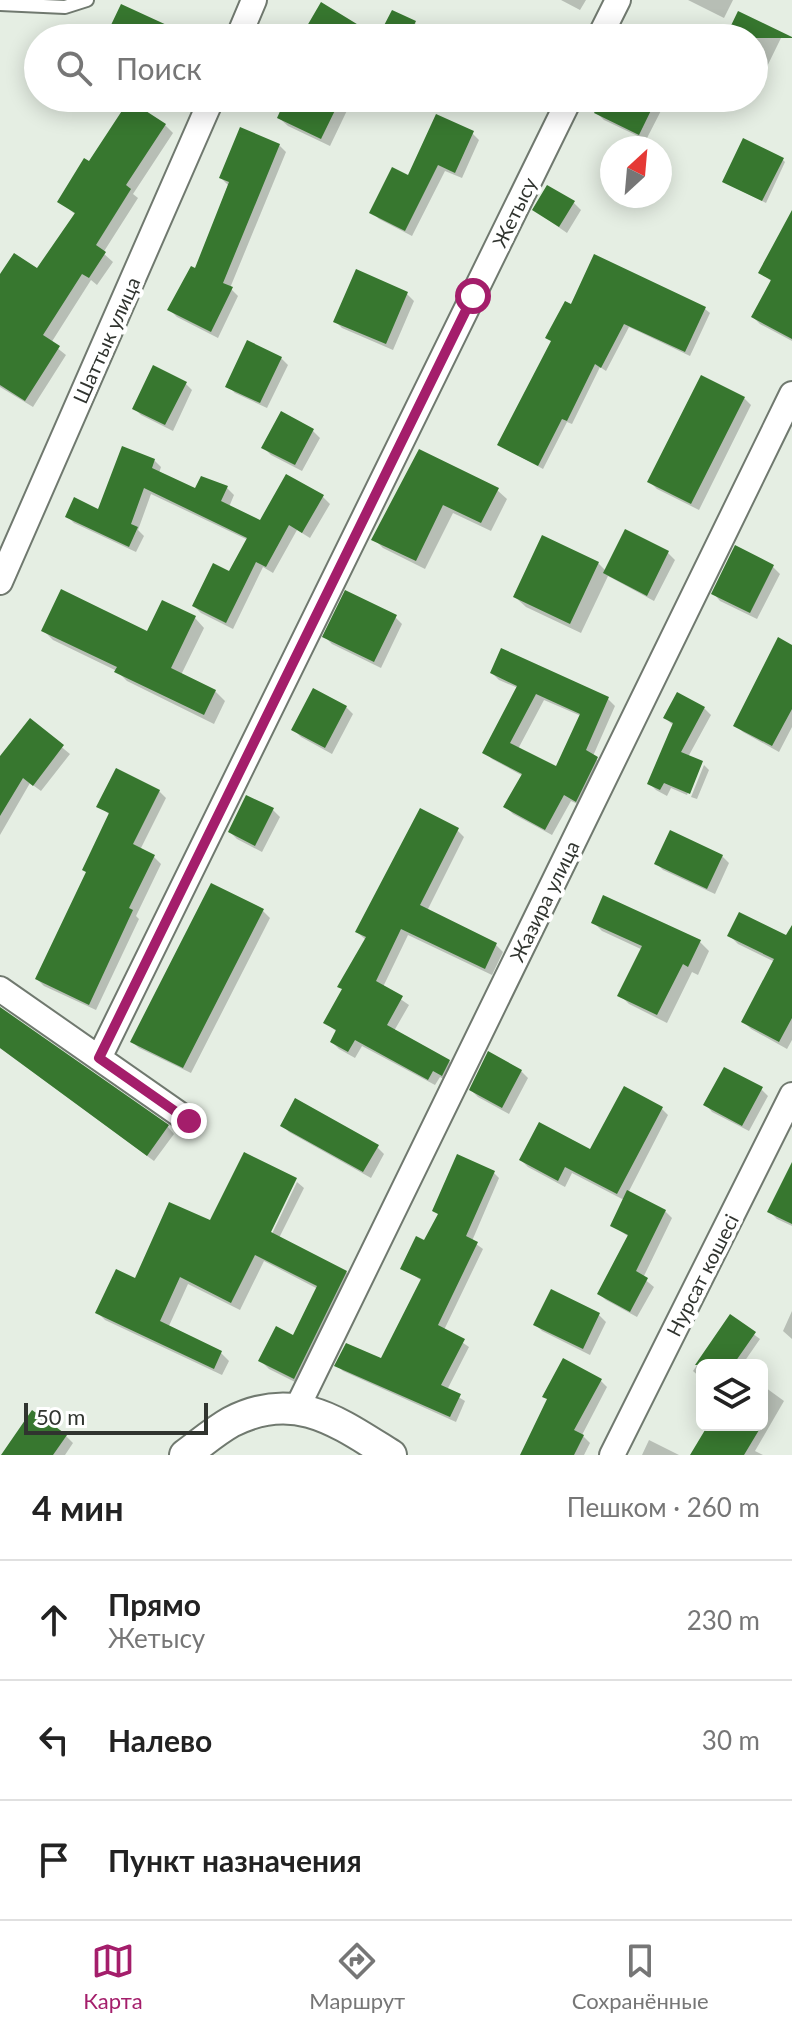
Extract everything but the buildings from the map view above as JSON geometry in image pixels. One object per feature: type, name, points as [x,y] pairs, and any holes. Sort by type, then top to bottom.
[{"type":"street","points":[[244,24],[254,0]]},
{"type":"street","points":[[606,24],[618,0]]},
{"type":"street","name":"Шаттык улица","points":[[0,582],[206,112]]},
{"type":"street","name":"Жетысу","points":[[99,1058],[563,112]]},
{"type":"street","name":"Жазира улица","points":[[297,1408],[792,394]]},
{"type":"street","points":[[0,989],[189,1121]]},
{"type":"street","name":"Нурсат кошесi","points":[[612,1455],[792,1095]]},
{"type":"street","points":[[185,1455],[231,1422],[273,1408],[297,1408],[338,1422],[391,1455]]},
{"type":"lane","points":[[0,4],[65,7],[87,0]]},
{"type":"route","points":[[189,1121],[99,1058],[473,296]]}]
